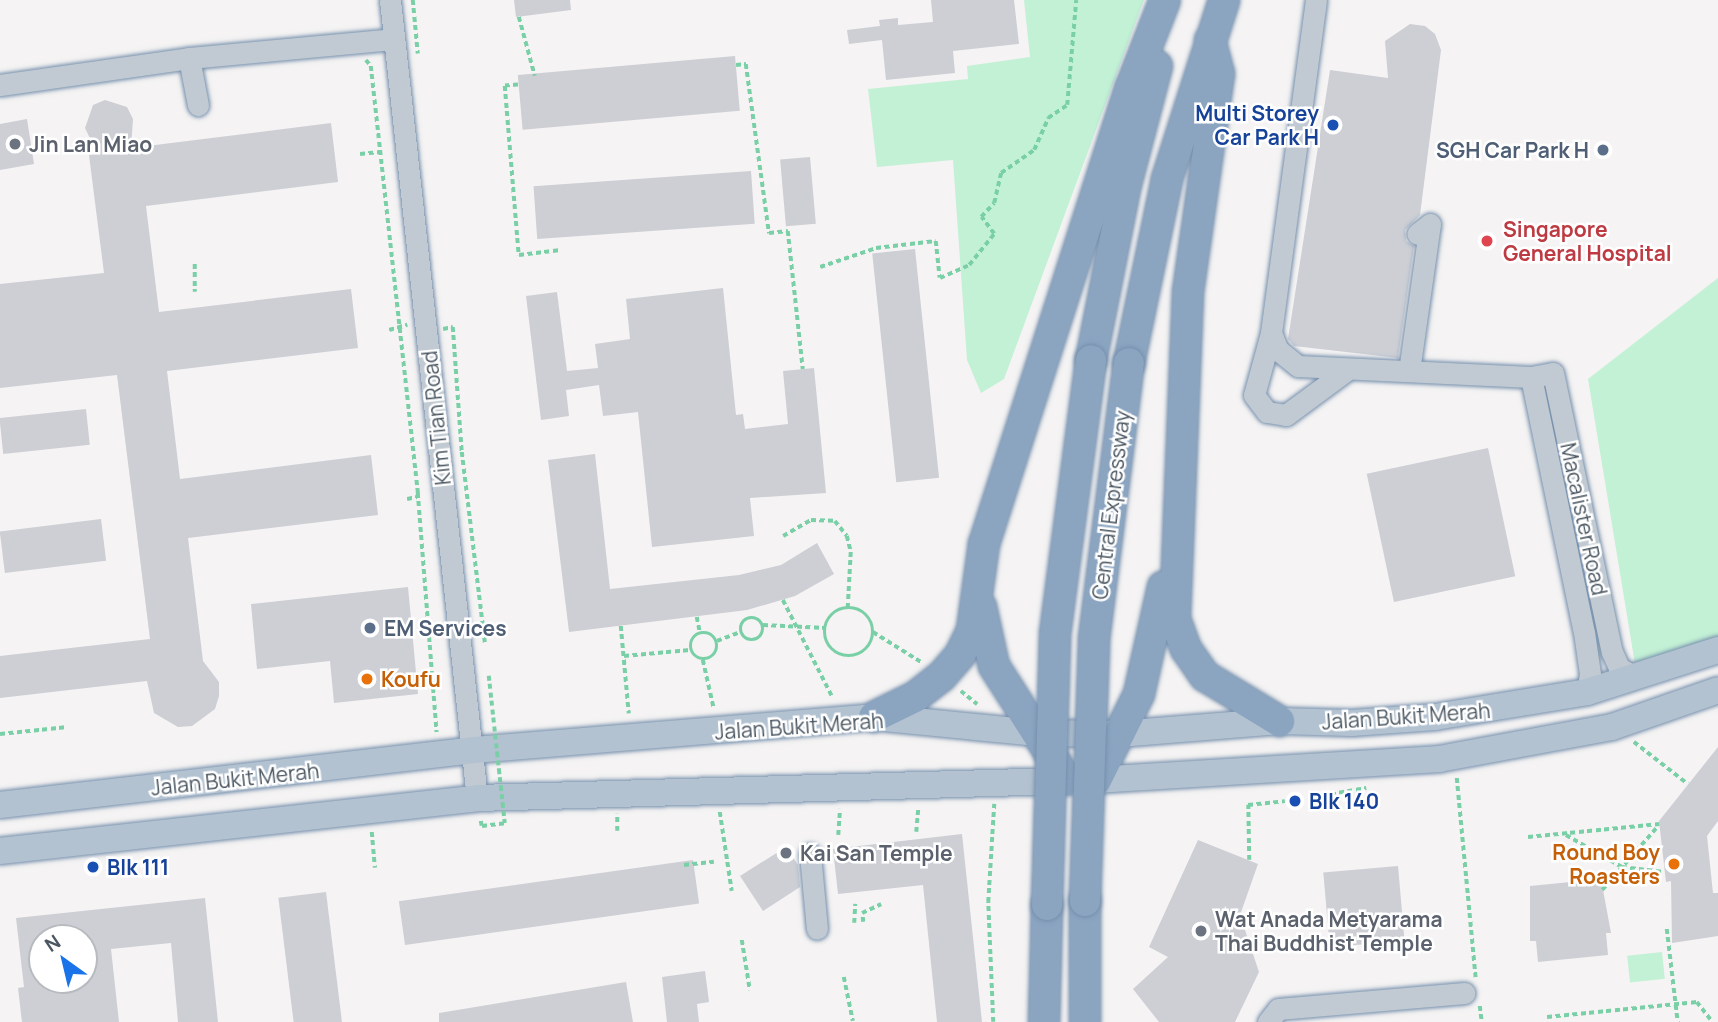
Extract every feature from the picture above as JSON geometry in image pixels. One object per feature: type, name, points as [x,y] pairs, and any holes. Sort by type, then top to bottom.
[{"type":"highway","points":[[874,717],[915,697],[960,655],[972,630],[984,544],[1131,87],[1165,0]]},
{"type":"highway","name":"Central Expressway","points":[[1044,1022],[1055,634],[1091,360],[1126,184],[1173,0]]},
{"type":"highway","name":"Central Expressway","points":[[1085,1022],[1085,901],[1094,639],[1129,363],[1167,179],[1224,0]]},
{"type":"highway","points":[[1210,40],[1219,74],[1188,292],[1176,522],[1175,619],[1186,649],[1205,676],[1227,693],[1279,721]]},
{"type":"highway","points":[[978,585],[994,666],[1038,733],[1082,780],[1119,734],[1150,658],[1176,522]]},
{"type":"main road","name":"Jalan Bukit Merah","points":[[0,805],[474,750],[632,740],[874,717],[1038,733],[1119,734],[1279,721],[1352,723],[1435,717],[1587,692],[1718,650]]},
{"type":"main road","name":"Jalan Bukit Merah","points":[[0,851],[477,798],[1082,780],[1439,760],[1612,726],[1718,690]]},
{"type":"street","name":"Kim Tian Road","points":[[390,0],[474,750],[477,798]]},
{"type":"street","points":[[1316,0],[1271,333],[1254,395],[1267,412],[1286,415],[1347,370]]},
{"type":"street","points":[[0,85],[189,58],[393,39]]},
{"type":"street","points":[[189,58],[198,105]]},
{"type":"street","points":[[1409,371],[1430,224],[1417,234]]},
{"type":"street","points":[[1271,333],[1308,382],[1305,401]]},
{"type":"street","name":"Macalister Road","points":[[1262,368],[1279,360],[1347,370],[1531,377],[1553,373],[1612,652],[1619,668],[1635,677]]},
{"type":"street","name":"Macalister Road","points":[[1531,377],[1584,632],[1590,674],[1587,692]]},
{"type":"street","points":[[810,854],[817,929]]},
{"type":"street","points":[[1268,1022],[1278,1009],[1473,990]]},
{"type":"path","points":[[820,267],[876,248],[936,241],[940,278],[969,265],[994,233],[981,217],[994,204],[1001,173],[1034,150],[1048,118],[1068,105],[1076,0]]},
{"type":"path","points":[[519,17],[535,76]]},
{"type":"path","points":[[363,57],[371,65],[440,726],[429,740]]},
{"type":"path","points":[[736,65],[746,64],[769,233],[788,231],[803,369]]},
{"type":"path","points":[[518,85],[505,86],[519,255],[561,250]]},
{"type":"path","points":[[360,154],[381,152]]},
{"type":"path","points":[[195,264],[195,292]]},
{"type":"path","points":[[438,329],[453,327],[462,452],[485,643]]},
{"type":"path","points":[[389,330],[396,328]]},
{"type":"path","points":[[407,499],[414,497]]},
{"type":"path","points":[[783,536],[811,520],[835,521],[847,536],[851,552],[848,608]]},
{"type":"path","points":[[783,600],[845,720]]},
{"type":"path","points":[[848,608],[866,615],[871,622],[871,642],[865,650],[847,656],[837,653],[826,637],[826,628],[830,618],[848,608]]},
{"type":"path","points":[[690,650],[700,633],[697,617]]},
{"type":"path","points":[[700,633],[717,641],[741,631],[746,620],[758,620],[763,625],[794,623],[826,628]]},
{"type":"path","points":[[741,631],[755,640],[763,625]]},
{"type":"path","points":[[621,626],[632,740]]},
{"type":"path","points":[[703,660],[715,654],[717,641]]},
{"type":"path","points":[[624,656],[690,650],[703,660],[719,732]]},
{"type":"path","points":[[425,671],[434,671]]},
{"type":"path","points":[[489,676],[505,823]]},
{"type":"path","points":[[0,734],[68,727]]},
{"type":"path","points":[[1631,740],[1688,785]]},
{"type":"path","points":[[1457,778],[1473,990],[1482,1022]]},
{"type":"path","points":[[1314,797],[1369,788]]},
{"type":"path","points":[[993,1022],[988,902],[994,799]]},
{"type":"path","points":[[1249,860],[1248,805],[1286,801]]},
{"type":"path","points":[[719,807],[732,891]]},
{"type":"path","points":[[370,809],[375,869]]},
{"type":"path","points":[[916,832],[918,811]]},
{"type":"path","points":[[838,835],[840,814]]},
{"type":"path","points":[[617,817],[617,831]]},
{"type":"path","points":[[1528,837],[1659,824],[1602,890]]},
{"type":"path","points":[[1564,834],[1622,867],[1664,872]]},
{"type":"path","points":[[684,865],[714,862]]},
{"type":"path","points":[[854,923],[855,904]]},
{"type":"path","points":[[863,922],[862,913],[881,904]]},
{"type":"path","points":[[1667,929],[1678,1022]]},
{"type":"path","points":[[742,940],[750,990]]},
{"type":"path","points":[[844,977],[853,1021]]},
{"type":"path","points":[[1547,1017],[1697,1002],[1712,1021]]},
{"type":"green space","points":[[1024,0],[1144,0],[1004,379],[981,393],[967,360],[953,160],[877,167],[868,89],[968,79],[967,66],[1030,57]]},
{"type":"green space","points":[[1718,278],[1718,637],[1635,664],[1588,379]]},
{"type":"green space","points":[[1662,952],[1665,979],[1630,983],[1627,956]]},
{"type":"building","points":[[514,0],[570,0],[571,10],[516,17]]},
{"type":"building","points":[[931,0],[1014,0],[1019,44],[953,51],[955,73],[886,80],[882,40],[849,44],[847,30],[880,26],[879,20],[898,18],[898,25],[933,22]]},
{"type":"building","points":[[1410,24],[1425,26],[1435,34],[1441,50],[1420,215],[1405,230],[1406,241],[1414,246],[1398,358],[1294,346],[1288,339],[1330,70],[1388,78],[1385,41]]},
{"type":"building","points":[[735,56],[740,111],[523,130],[518,75]]},
{"type":"building","points":[[105,100],[127,107],[133,119],[131,148],[331,123],[338,182],[146,206],[159,312],[351,289],[358,348],[167,371],[180,479],[371,455],[378,515],[188,538],[203,661],[219,682],[215,709],[192,726],[178,727],[154,713],[147,681],[0,698],[0,656],[150,639],[117,375],[0,388],[0,284],[104,273],[89,155],[97,153],[85,128],[93,105]]},
{"type":"building","name":"Jin Lan Miao","points":[[27,119],[34,164],[0,170],[0,124]]},
{"type":"building","points":[[810,157],[816,224],[786,226],[780,160]]},
{"type":"building","points":[[751,171],[755,224],[537,239],[534,186]]},
{"type":"building","points":[[915,249],[939,478],[896,482],[872,253]]},
{"type":"building","points":[[723,288],[736,415],[743,414],[745,429],[788,424],[783,371],[814,368],[826,493],[750,498],[754,536],[652,547],[638,412],[603,416],[599,385],[566,390],[569,416],[541,420],[526,296],[557,292],[567,371],[598,368],[595,344],[630,339],[626,299]]},
{"type":"building","points":[[86,409],[90,445],[3,454],[0,418]]},
{"type":"building","points":[[1488,448],[1515,576],[1394,602],[1367,474]]},
{"type":"building","points":[[595,454],[610,589],[739,575],[781,565],[817,543],[834,574],[795,596],[747,610],[569,632],[548,460]]},
{"type":"building","points":[[101,519],[106,561],[5,573],[0,531]]},
{"type":"building","points":[[408,587],[418,694],[334,703],[330,661],[257,669],[251,604]]},
{"type":"building","points":[[1718,747],[1718,821],[1707,836],[1713,893],[1718,893],[1718,936],[1672,943],[1671,881],[1666,882],[1659,821]]},
{"type":"building","points":[[962,834],[982,1022],[937,1022],[923,885],[838,894],[833,849]]},
{"type":"building","name":"Wat Anada Metyarama Thai Buddhist Temple","points":[[1198,840],[1258,864],[1240,915],[1259,972],[1235,1022],[1159,1022],[1133,989],[1168,957],[1149,947]]},
{"type":"building","points":[[786,847],[798,865],[800,887],[763,911],[740,876]]},
{"type":"building","points":[[693,860],[699,904],[405,945],[399,901]]},
{"type":"building","points":[[1398,866],[1405,941],[1330,947],[1323,873]]},
{"type":"building","points":[[1601,879],[1611,933],[1606,933],[1608,955],[1538,962],[1536,941],[1530,941],[1530,886]]},
{"type":"building","points":[[326,892],[342,1022],[294,1022],[278,898]]},
{"type":"building","points":[[205,898],[218,1022],[178,1022],[171,943],[111,949],[119,1022],[22,1022],[18,988],[24,987],[16,918]]},
{"type":"building","points":[[705,971],[709,1002],[697,1004],[699,1022],[667,1022],[662,977]]},
{"type":"building","points":[[626,982],[633,1022],[439,1022],[439,1013]]},
{"type":"place","name":"Multi Storey Car Park H","points":[[1333,125]]},
{"type":"place","name":"Jin Lan Miao","points":[[15,144]]},
{"type":"place","name":"SGH Car Park H","points":[[1603,150]]},
{"type":"place","name":"Singapore General Hospital","points":[[1487,241]]},
{"type":"place","name":"EM Services","points":[[370,628]]},
{"type":"place","name":"Koufu","points":[[367,679]]},
{"type":"place","name":"Blk 140","points":[[1295,801]]},
{"type":"place","name":"Kai San Temple","points":[[786,853]]},
{"type":"place","name":"Round Boy Roasters","points":[[1674,864]]},
{"type":"place","name":"Blk 111","points":[[93,867]]},
{"type":"place","name":"Wat Anada Metyarama Thai Buddhist Temple","points":[[1201,931]]}]
